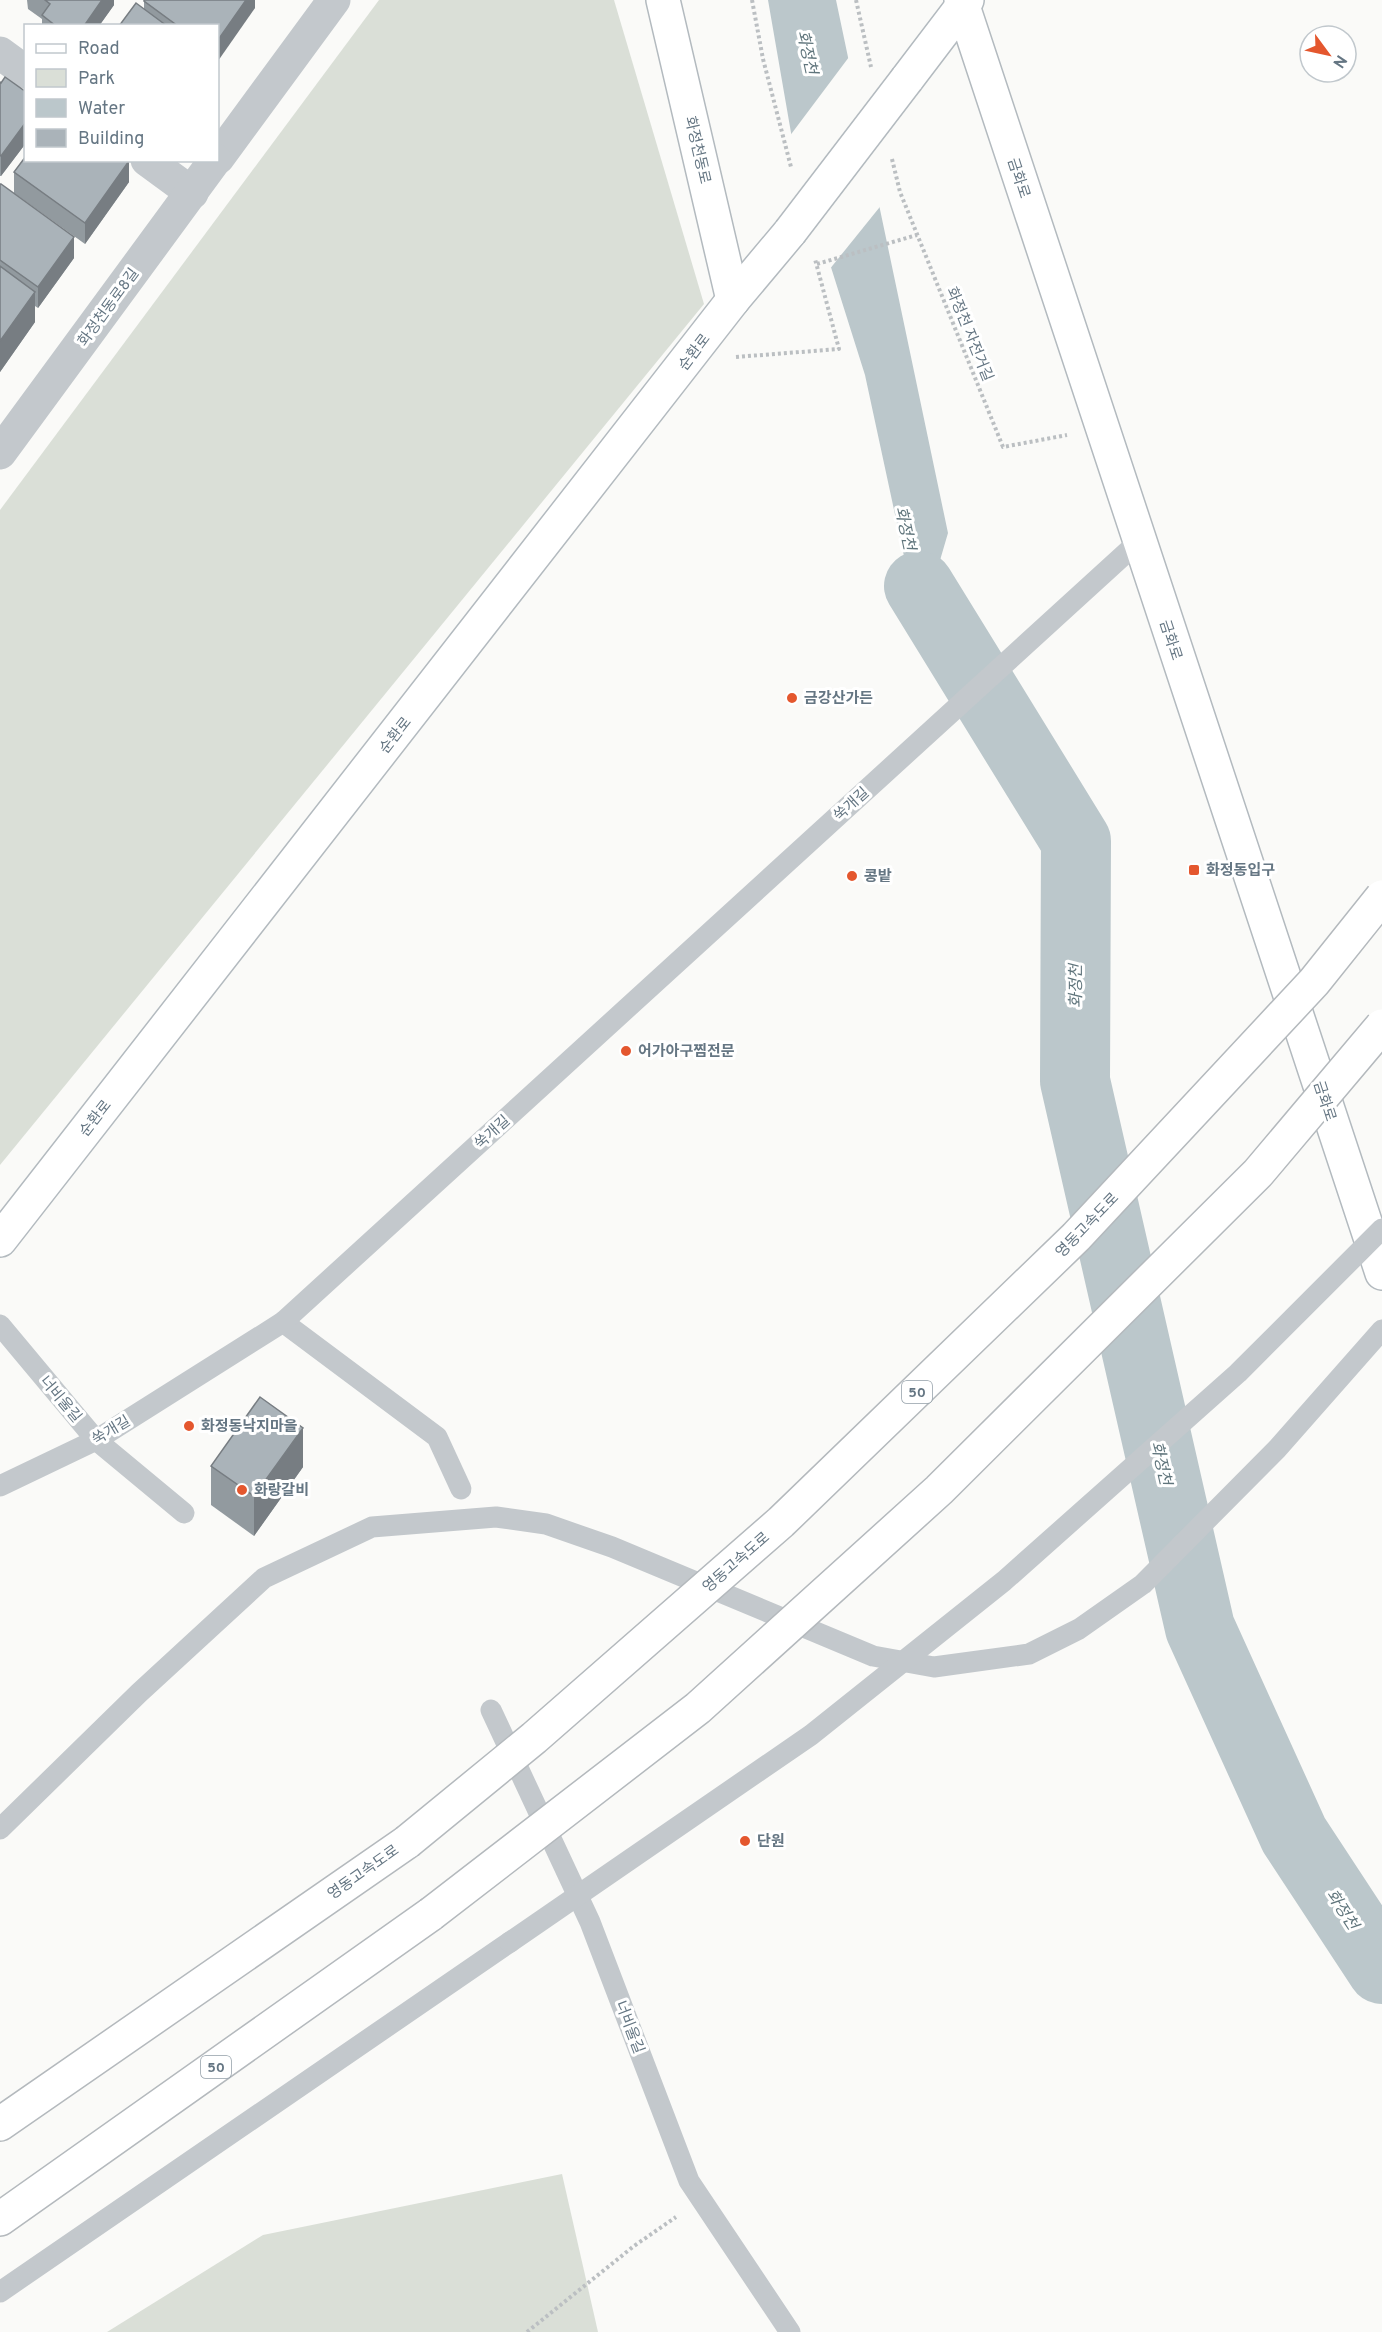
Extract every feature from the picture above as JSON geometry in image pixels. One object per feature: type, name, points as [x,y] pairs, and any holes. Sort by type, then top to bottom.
[{"type":"main road","name":"화정천동로","points":[[663,0],[733,300]]},
{"type":"main road","name":"순환로","points":[[0,1240],[733,300],[790,232],[964,2]]},
{"type":"main road","name":"금화로","points":[[964,2],[1138,542],[1382,1273]]},
{"type":"main road","name":"영동고속도로","points":[[0,2124],[407,1842],[534,1738],[782,1522],[1059,1253],[1314,982],[1382,897]]},
{"type":"main road","name":"50","points":[[0,2219],[431,1914],[698,1708],[939,1490],[1258,1173],[1382,1026]]},
{"type":"street","name":"화정천동로8길","points":[[219,155],[334,0]]},
{"type":"street","points":[[0,53],[24,71]]},
{"type":"street","points":[[150,162],[192,193]]},
{"type":"street","name":"화정천동로8길","points":[[0,453],[214,162]]},
{"type":"lane","name":"쑥개길","points":[[0,1486],[96,1440],[283,1322],[1138,542]]},
{"type":"lane","points":[[0,2292],[811,1735],[1004,1581],[1238,1373],[1382,1229]]},
{"type":"lane","points":[[283,1322],[437,1437],[461,1489]]},
{"type":"lane","name":"너비울길","points":[[0,1325],[96,1440],[184,1513]]},
{"type":"lane","points":[[0,1829],[139,1694],[264,1578],[372,1527],[496,1517],[546,1524],[612,1547],[873,1656],[934,1667],[1029,1654],[1079,1629],[1143,1584],[1277,1449],[1382,1330]]},
{"type":"lane","name":"너비울길","points":[[491,1710],[590,1922],[690,2181],[790,2332]]},
{"type":"path","name":"화정천 자전거길","points":[[816,264],[917,235],[1003,447],[1101,429]]},
{"type":"path","points":[[527,2332],[634,2246],[702,2199]]},
{"type":"green space","points":[[379,0],[614,0],[704,304],[0,1165],[0,510]]},
{"type":"green space","points":[[562,2174],[598,2332],[107,2332],[263,2235]]},
{"type":"water","points":[[768,0],[836,0],[948,533],[936,574],[977,659],[966,675],[913,598],[865,375],[794,150]]},
{"type":"pier","points":[[852,53],[883,203],[829,270],[789,137]]},
{"type":"building","points":[[45,0],[102,0],[85,24],[53,24],[42,15],[50,4]]},
{"type":"building","points":[[246,0],[219,39],[219,24],[175,24],[144,1]]},
{"type":"building","points":[[136,3],[164,24],[120,24]]},
{"type":"building","points":[[5,77],[24,91],[24,125],[1,156],[0,82]]},
{"type":"building","points":[[24,159],[24,162],[128,162],[85,223],[14,172]]},
{"type":"building","points":[[0,184],[74,237],[38,287],[0,260]]},
{"type":"building","points":[[0,266],[35,292],[0,341]]},
{"type":"building","points":[[260,1397],[303,1428],[254,1496],[211,1466]]},
{"type":"waterway","name":"화정천","points":[[919,586],[1076,841],[1075,1081],[1200,1628],[1294,1835],[1382,1969]]},
{"type":"place","name":"금강산가든","points":[[792,698]]},
{"type":"place","name":"화정동입구","points":[[1194,870]]},
{"type":"place","name":"콩밭","points":[[852,876]]},
{"type":"place","name":"어가아구찜전문","points":[[626,1051]]},
{"type":"place","name":"화정동낙지마을","points":[[189,1426]]},
{"type":"place","name":"화랑갈비","points":[[242,1490]]},
{"type":"place","name":"단원","points":[[745,1841]]}]
